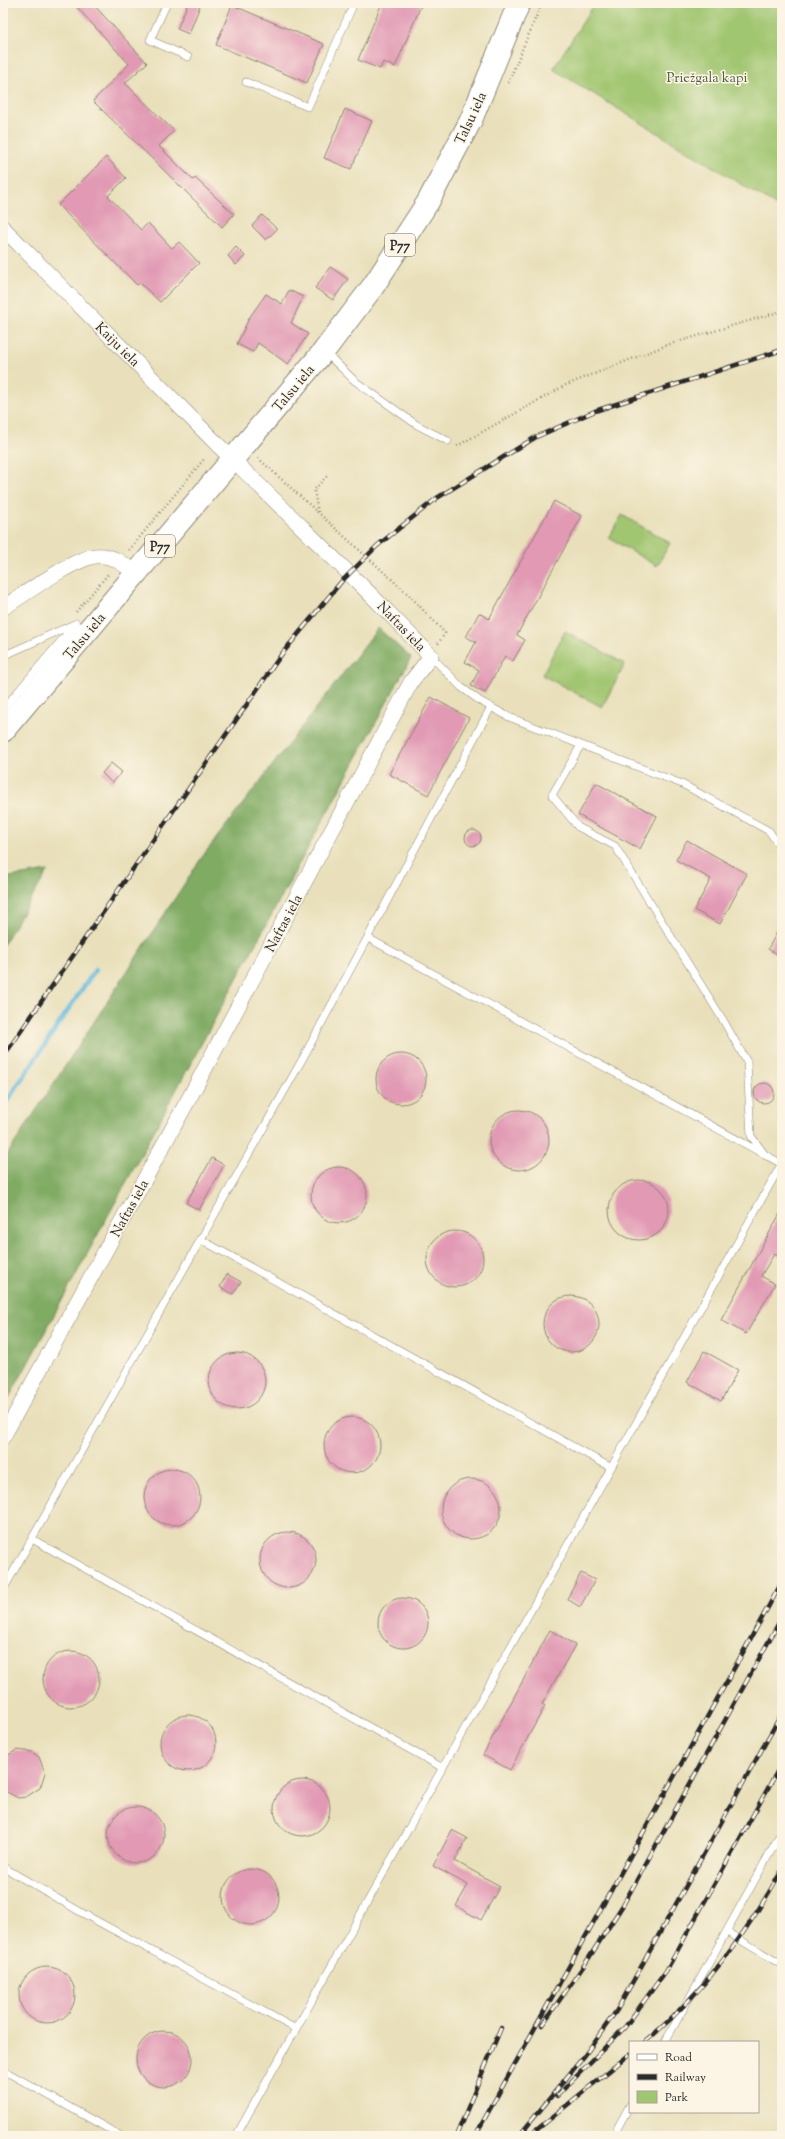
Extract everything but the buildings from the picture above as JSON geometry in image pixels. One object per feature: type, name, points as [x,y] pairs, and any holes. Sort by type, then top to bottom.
[{"type":"main road","name":"Talsu iela","points":[[3,731],[82,628],[136,574],[234,459],[324,351],[374,284],[428,202],[471,120],[519,3]]},
{"type":"street","name":"Kaiju iela","points":[[3,228],[234,459]]},
{"type":"street","name":"Naftas iela","points":[[3,1437],[192,1093],[411,682],[431,656],[234,459]]},
{"type":"street","points":[[3,608],[72,564],[95,556],[120,561],[136,574]]},
{"type":"lane","points":[[167,3],[150,40],[188,57]]},
{"type":"lane","points":[[246,82],[308,107],[354,3]]},
{"type":"lane","points":[[324,351],[355,381],[417,425],[448,441]]},
{"type":"lane","points":[[3,656],[62,629],[82,628]]},
{"type":"lane","points":[[3,709],[82,628]]},
{"type":"lane","points":[[431,656],[461,686],[491,707],[509,717],[688,788],[769,831],[782,850]]},
{"type":"lane","points":[[3,1590],[303,1058],[491,707]]},
{"type":"lane","points":[[581,745],[552,795],[578,827],[615,846],[723,1020],[747,1062],[751,1136],[766,1156]]},
{"type":"lane","points":[[236,2136],[610,1467],[782,1164],[368,938]]},
{"type":"lane","points":[[200,1239],[610,1467]]},
{"type":"lane","points":[[32,1538],[443,1768]]},
{"type":"lane","points":[[666,2041],[782,1831]]},
{"type":"lane","points":[[3,1867],[91,1918],[296,2029]]},
{"type":"lane","points":[[727,1932],[782,1965]]},
{"type":"lane","points":[[3,2070],[121,2136]]},
{"type":"lane","points":[[613,2136],[629,2107]]},
{"type":"path","points":[[448,441],[458,447],[566,385],[667,345],[782,311]]},
{"type":"path","points":[[62,629],[205,458]]},
{"type":"path","points":[[258,458],[409,595],[445,633],[431,656]]},
{"type":"path","points":[[318,513],[314,490],[327,476]]},
{"type":"green space","name":"Priežgala kapi","points":[[595,3],[782,3],[782,209],[553,69]]},
{"type":"green space","points":[[622,515],[670,543],[657,566],[609,538]]},
{"type":"green space","points":[[378,628],[411,658],[3,1409],[3,1161],[202,857]]},
{"type":"green space","points":[[565,631],[625,664],[602,707],[542,675]]},
{"type":"green space","points":[[48,871],[3,945],[3,878]]},
{"type":"waterway","points":[[3,1107],[95,970]]},
{"type":"railway","points":[[3,1057],[281,655],[341,582],[377,546],[437,498],[536,437],[595,411],[782,350]]},
{"type":"railway","points":[[475,2136],[782,1582]]},
{"type":"railway","points":[[542,2025],[585,1964],[623,1905],[782,1617]]},
{"type":"railway","points":[[519,2136],[585,2055],[617,2010],[782,1713]]},
{"type":"railway","points":[[557,2096],[625,2027],[666,1971],[782,1763]]},
{"type":"railway","points":[[646,2041],[686,2003],[738,1941],[768,1895],[782,1870]]},
{"type":"railway","points":[[456,2136],[501,2028]]},
{"type":"railway","points":[[529,2136],[629,2055]]}]
